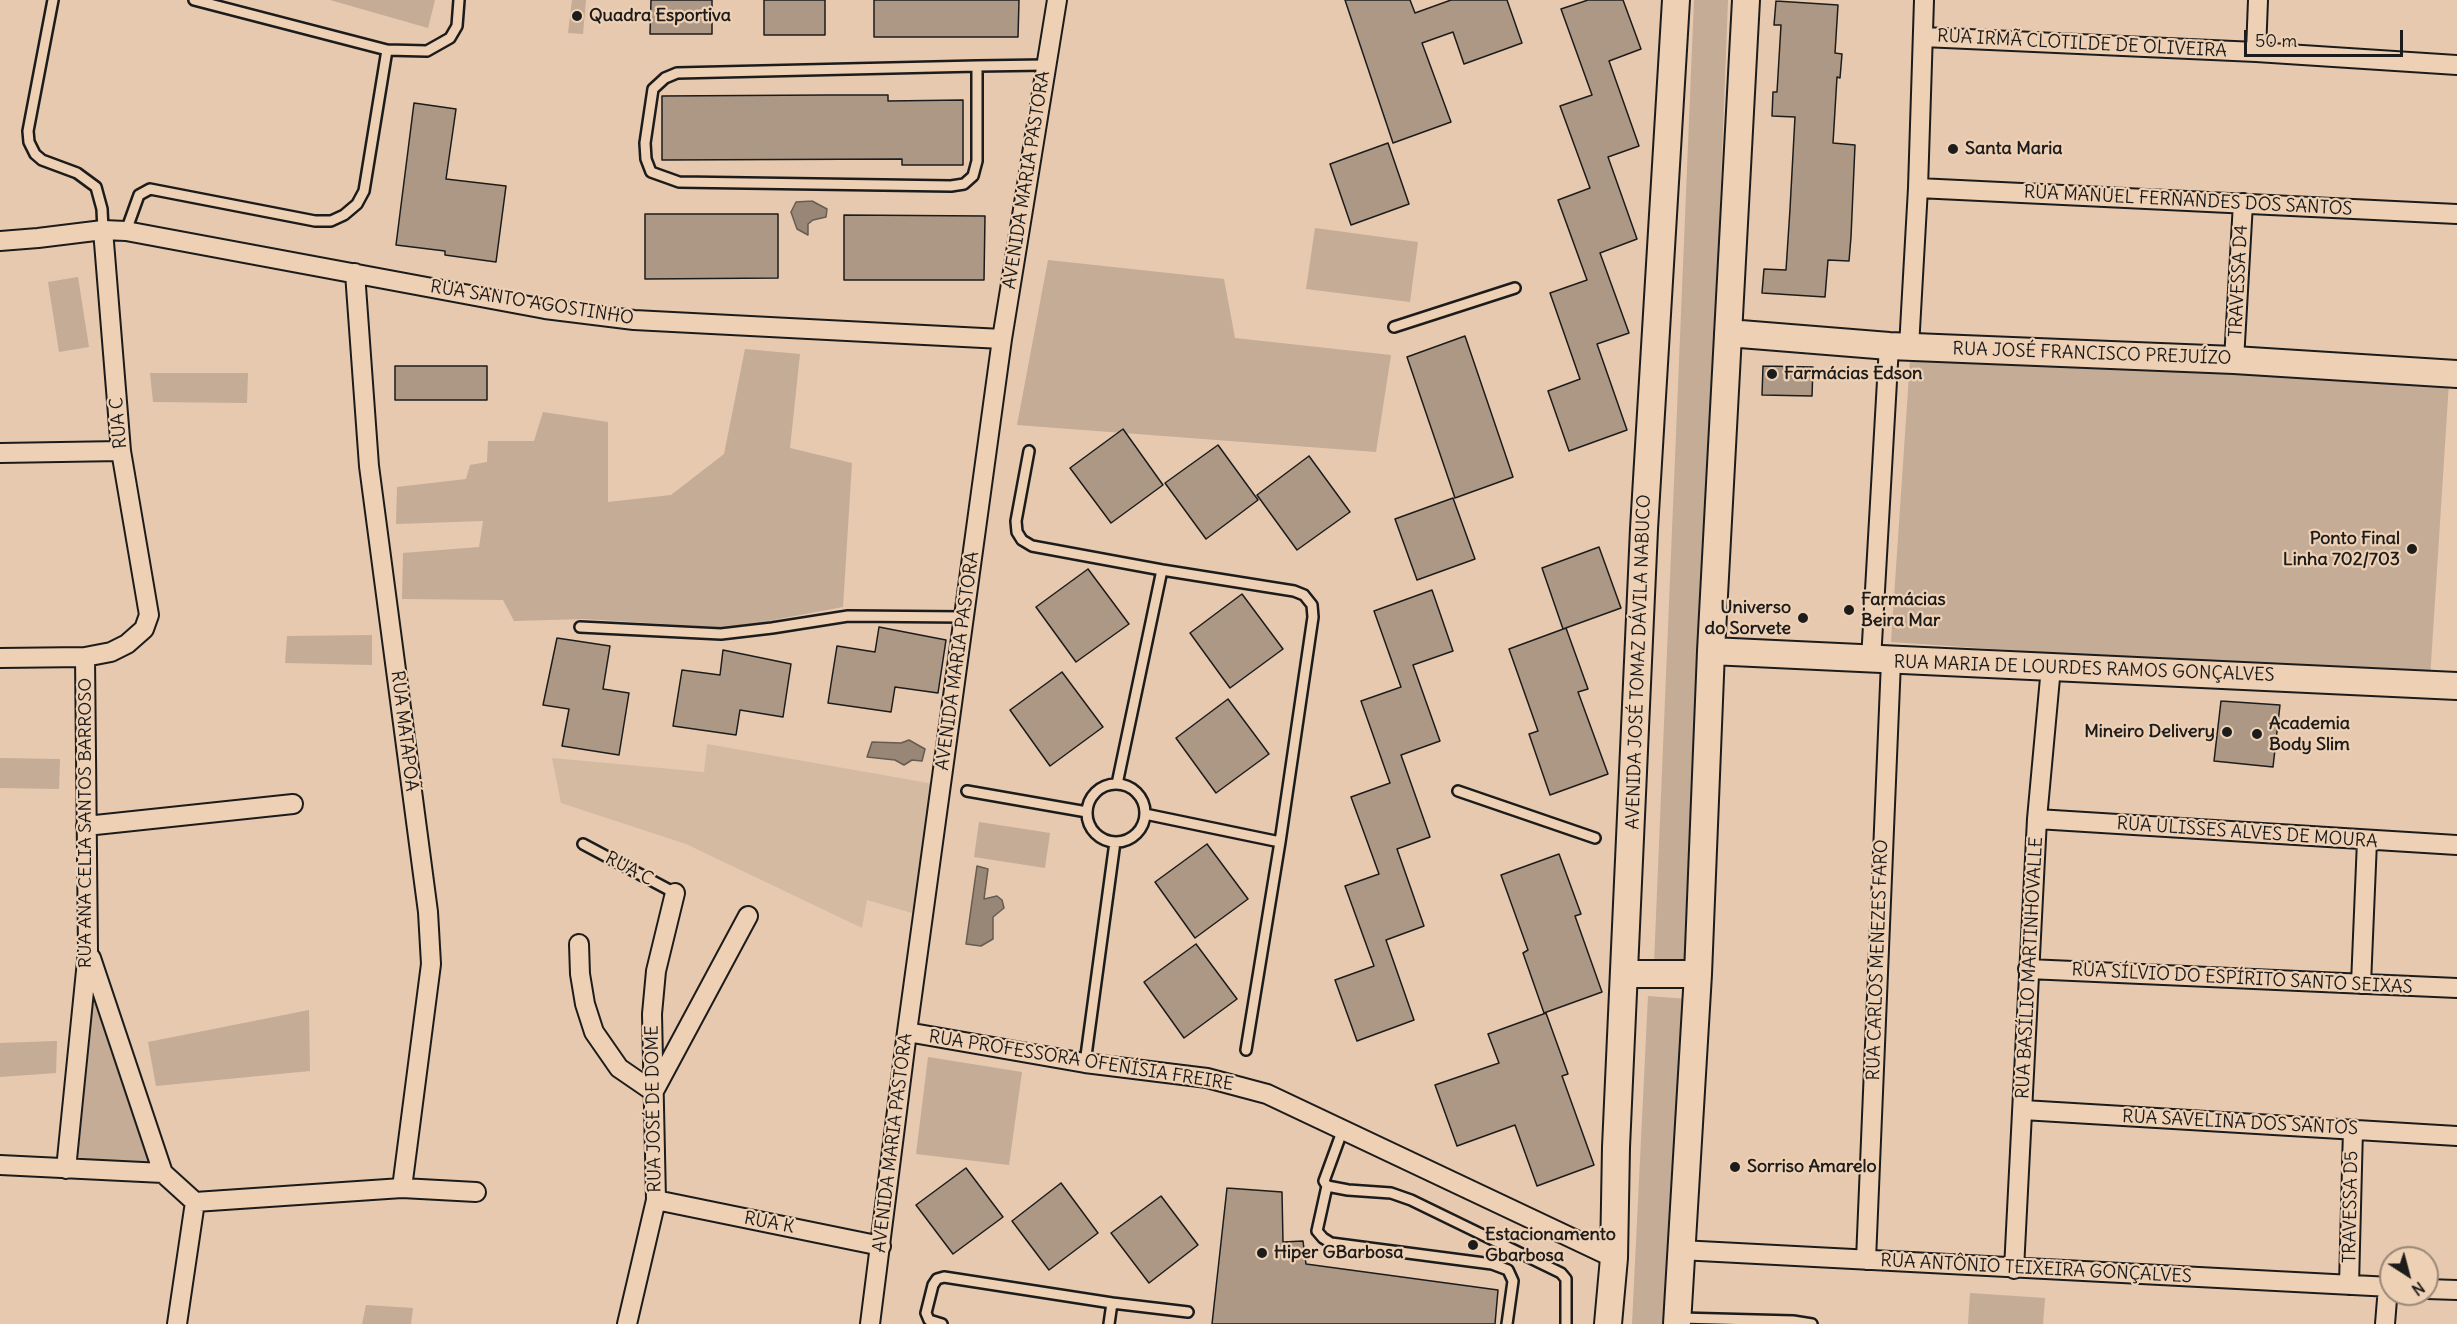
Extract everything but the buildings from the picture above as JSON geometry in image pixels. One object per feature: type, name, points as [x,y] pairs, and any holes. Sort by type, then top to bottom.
[{"type":"main road","name":"AVENIDA JOSÉ TOMAZ DÁVILA NABUCO","points":[[1608,1324],[1614,1258],[1616,1147],[1626,974],[1644,529],[1676,0]]},
{"type":"main road","points":[[1677,1321],[1698,974],[1711,651],[1746,0]]},
{"type":"main road","name":"RUA JOSÉ FRANCISCO PREJUÍZO","points":[[1728,333],[1899,347],[2234,360],[2457,374]]},
{"type":"main road","name":"RUA MARIA DE LOURDES RAMOS GONÇALVES","points":[[1711,651],[2457,686]]},
{"type":"main road","points":[[1626,974],[1698,974]]},
{"type":"street","name":"AVENIDA MARIA PASTORA","points":[[870,1324],[907,1032],[1002,339],[1057,0]]},
{"type":"street","name":"RUA CARLOS MENEZES FARO","points":[[1866,1260],[1881,660],[1899,347],[1918,188],[1924,0]]},
{"type":"street","points":[[2256,52],[2258,0]]},
{"type":"street","name":"RUA IRMÃ CLOTILDE DE OLIVEIRA","points":[[1923,37],[2256,52],[2457,65]]},
{"type":"street","name":"RUA MANUEL FERNANDES DOS SANTOS","points":[[1918,188],[2457,214]]},
{"type":"street","name":"TRAVESSA D4","points":[[2234,360],[2243,203]]},
{"type":"street","name":"RUA SANTO AGOSTINHO","points":[[0,241],[103,230],[126,231],[545,309],[634,320],[1002,339]]},
{"type":"street","name":"RUA C","points":[[85,657],[111,652],[127,644],[144,629],[149,615],[121,451],[103,230]]},
{"type":"street","name":"RUA MATAPOÃ","points":[[355,273],[369,466],[428,912],[431,964],[402,1188]]},
{"type":"street","points":[[0,453],[121,451]]},
{"type":"street","points":[[0,658],[85,657]]},
{"type":"street","name":"RUA ANA CELIA SANTOS BARROSO","points":[[66,1169],[88,951],[85,657]]},
{"type":"street","name":"RUA BASÍLIO MARTINHOVALLE","points":[[2014,1269],[2028,969],[2037,819],[2050,667]]},
{"type":"street","points":[[86,826],[293,804]]},
{"type":"street","name":"RUA ULISSES ALVES DE MOURA","points":[[2037,819],[2457,845]]},
{"type":"street","points":[[2361,984],[2367,841]]},
{"type":"street","name":"RUA JOSÉ DE DOME","points":[[627,1324],[656,1200],[652,1014],[656,971],[675,893]]},
{"type":"street","points":[[579,944],[580,974],[585,1004],[594,1032],[619,1068],[654,1092],[748,916]]},
{"type":"street","points":[[88,951],[163,1173],[195,1202],[402,1188],[476,1192]]},
{"type":"street","name":"RUA SÍLVIO DO ESPÍRITO SANTO SEIXAS","points":[[2028,969],[2457,988]]},
{"type":"street","name":"RUA PROFESSORA OFENÍSIA FREIRE","points":[[907,1032],[1085,1064],[1207,1078],[1267,1094],[1614,1258]]},
{"type":"street","name":"RUA SAVELINA DOS SANTOS","points":[[2023,1110],[2457,1136]]},
{"type":"street","name":"TRAVESSA D5","points":[[2349,1285],[2353,1129]]},
{"type":"street","points":[[0,1165],[163,1173]]},
{"type":"street","name":"RUA K","points":[[656,1200],[881,1246]]},
{"type":"street","points":[[177,1324],[195,1202]]},
{"type":"street","name":"RUA ANTÔNIO TEIXEIRA GONÇALVES","points":[[1680,1250],[2379,1286]]},
{"type":"street","points":[[2439,1289],[2457,1290]]},
{"type":"street","points":[[2385,1324],[2387,1306]]},
{"type":"lane","points":[[54,0],[28,131],[30,142],[35,153],[42,160],[77,173],[96,187],[102,209],[103,230]]},
{"type":"lane","points":[[194,0],[387,50],[427,51],[440,46],[450,38],[457,26],[459,0]]},
{"type":"lane","points":[[126,231],[139,195],[150,189],[315,221],[331,221],[344,215],[357,204],[364,191],[387,50]]},
{"type":"lane","points":[[977,66],[977,161],[973,176],[964,184],[951,186],[679,182],[651,172],[646,159],[645,143],[653,89],[665,78],[677,73],[977,66],[1046,65]]},
{"type":"lane","points":[[1394,327],[1515,288]]},
{"type":"lane","points":[[1029,451],[1016,522],[1017,532],[1032,546],[1294,591],[1304,595],[1311,605],[1313,617],[1246,1050]]},
{"type":"lane","points":[[1117,784],[1162,570]]},
{"type":"lane","points":[[580,627],[721,634],[848,616],[964,617]]},
{"type":"lane","points":[[1117,784],[1128,786],[1137,793],[1144,803],[1145,814],[1143,825],[1136,834],[1126,841],[1115,842],[1104,840],[1095,833],[1089,824],[1087,812],[1089,801],[1096,792],[1106,786],[1117,784]]},
{"type":"lane","points":[[967,791],[1087,812]]},
{"type":"lane","points":[[1458,791],[1595,838]]},
{"type":"lane","points":[[1145,814],[1280,842]]},
{"type":"lane","points":[[1085,1064],[1115,842]]},
{"type":"lane","name":"RUA C","points":[[583,844],[675,893]]},
{"type":"lane","points":[[1343,1129],[1324,1180],[1327,1186],[1317,1231],[1331,1243],[1492,1264],[1508,1270],[1513,1281],[1507,1324]]},
{"type":"lane","points":[[1327,1186],[1391,1193],[1412,1200],[1561,1273],[1566,1280],[1566,1324]]},
{"type":"lane","points":[[942,1324],[929,1320],[926,1313],[933,1285],[937,1279],[944,1277],[1112,1303],[1188,1312]]},
{"type":"lane","points":[[1109,1324],[1112,1303]]},
{"type":"lane","points":[[1677,1321],[1793,1321],[1812,1324]]},
{"type":"shaded area","points":[[330,0],[435,0],[428,28]]},
{"type":"shaded area","name":"Quadra Esportiva","points":[[572,0],[586,0],[583,34],[568,33]]},
{"type":"shaded area","points":[[1694,0],[1728,0],[1691,963],[1654,964]]},
{"type":"shaded area","points":[[812,201],[827,209],[826,217],[813,220],[808,224],[808,235],[797,229],[791,212],[796,202]]},
{"type":"shaded area","points":[[1315,228],[1418,242],[1410,302],[1306,289]]},
{"type":"shaded area","points":[[1048,260],[1224,279],[1235,338],[1391,355],[1376,452],[1017,425]]},
{"type":"shaded area","points":[[78,277],[89,347],[59,352],[48,282]]},
{"type":"shaded area","points":[[745,349],[800,354],[790,448],[852,463],[843,607],[731,628],[583,619],[514,621],[503,600],[402,599],[403,553],[479,547],[483,521],[396,524],[397,487],[466,479],[470,465],[487,462],[488,441],[534,441],[543,412],[608,422],[608,502],[671,495],[724,454]]},
{"type":"shaded area","points":[[1910,360],[2449,382],[2430,679],[1891,642]]},
{"type":"shaded area","points":[[150,373],[248,373],[247,403],[153,402]]},
{"type":"shaded area","points":[[372,635],[372,665],[285,663],[287,636]]},
{"type":"shaded area","points":[[909,740],[925,749],[922,761],[912,760],[904,765],[895,760],[867,757],[872,742],[901,743]]},
{"type":"shaded area","points":[[707,744],[934,784],[912,913],[867,900],[862,928],[686,844],[561,803],[552,758],[704,772]]},
{"type":"shaded area","points":[[0,758],[60,759],[59,789],[0,788]]},
{"type":"shaded area","points":[[979,822],[1050,833],[1045,868],[974,857]]},
{"type":"shaded area","points":[[977,866],[988,869],[984,899],[997,896],[1002,900],[1004,908],[993,917],[993,939],[981,946],[966,944]]},
{"type":"shaded area","points":[[93,957],[172,1184],[75,1172]]},
{"type":"shaded area","points":[[1648,996],[1688,999],[1670,1324],[1632,1324]]},
{"type":"shaded area","points":[[309,1010],[310,1071],[156,1086],[148,1042]]},
{"type":"shaded area","points":[[57,1041],[56,1073],[0,1077],[0,1043]]},
{"type":"shaded area","points":[[928,1057],[1022,1072],[1009,1165],[916,1154]]},
{"type":"shaded area","points":[[1970,1293],[2045,1298],[2043,1324],[1968,1324]]},
{"type":"shaded area","points":[[366,1305],[413,1308],[411,1324],[362,1324]]},
{"type":"place","name":"Quadra Esportiva","points":[[577,16]]},
{"type":"place","name":"Santa Maria","points":[[1953,149]]},
{"type":"place","name":"Farmácias Edson","points":[[1772,374]]},
{"type":"place","name":"Ponto Final Linha 702/703","points":[[2412,549]]},
{"type":"place","name":"Farmácias Beira Mar","points":[[1849,610]]},
{"type":"place","name":"Universo do Sorvete","points":[[1803,618]]},
{"type":"place","name":"Mineiro Delivery","points":[[2227,732]]},
{"type":"place","name":"Academia Body Slim","points":[[2257,734]]},
{"type":"place","name":"Sorriso Amarelo","points":[[1735,1167]]},
{"type":"place","name":"Estacionamento Gbarbosa","points":[[1473,1245]]},
{"type":"place","name":"Hiper GBarbosa","points":[[1262,1253]]}]
